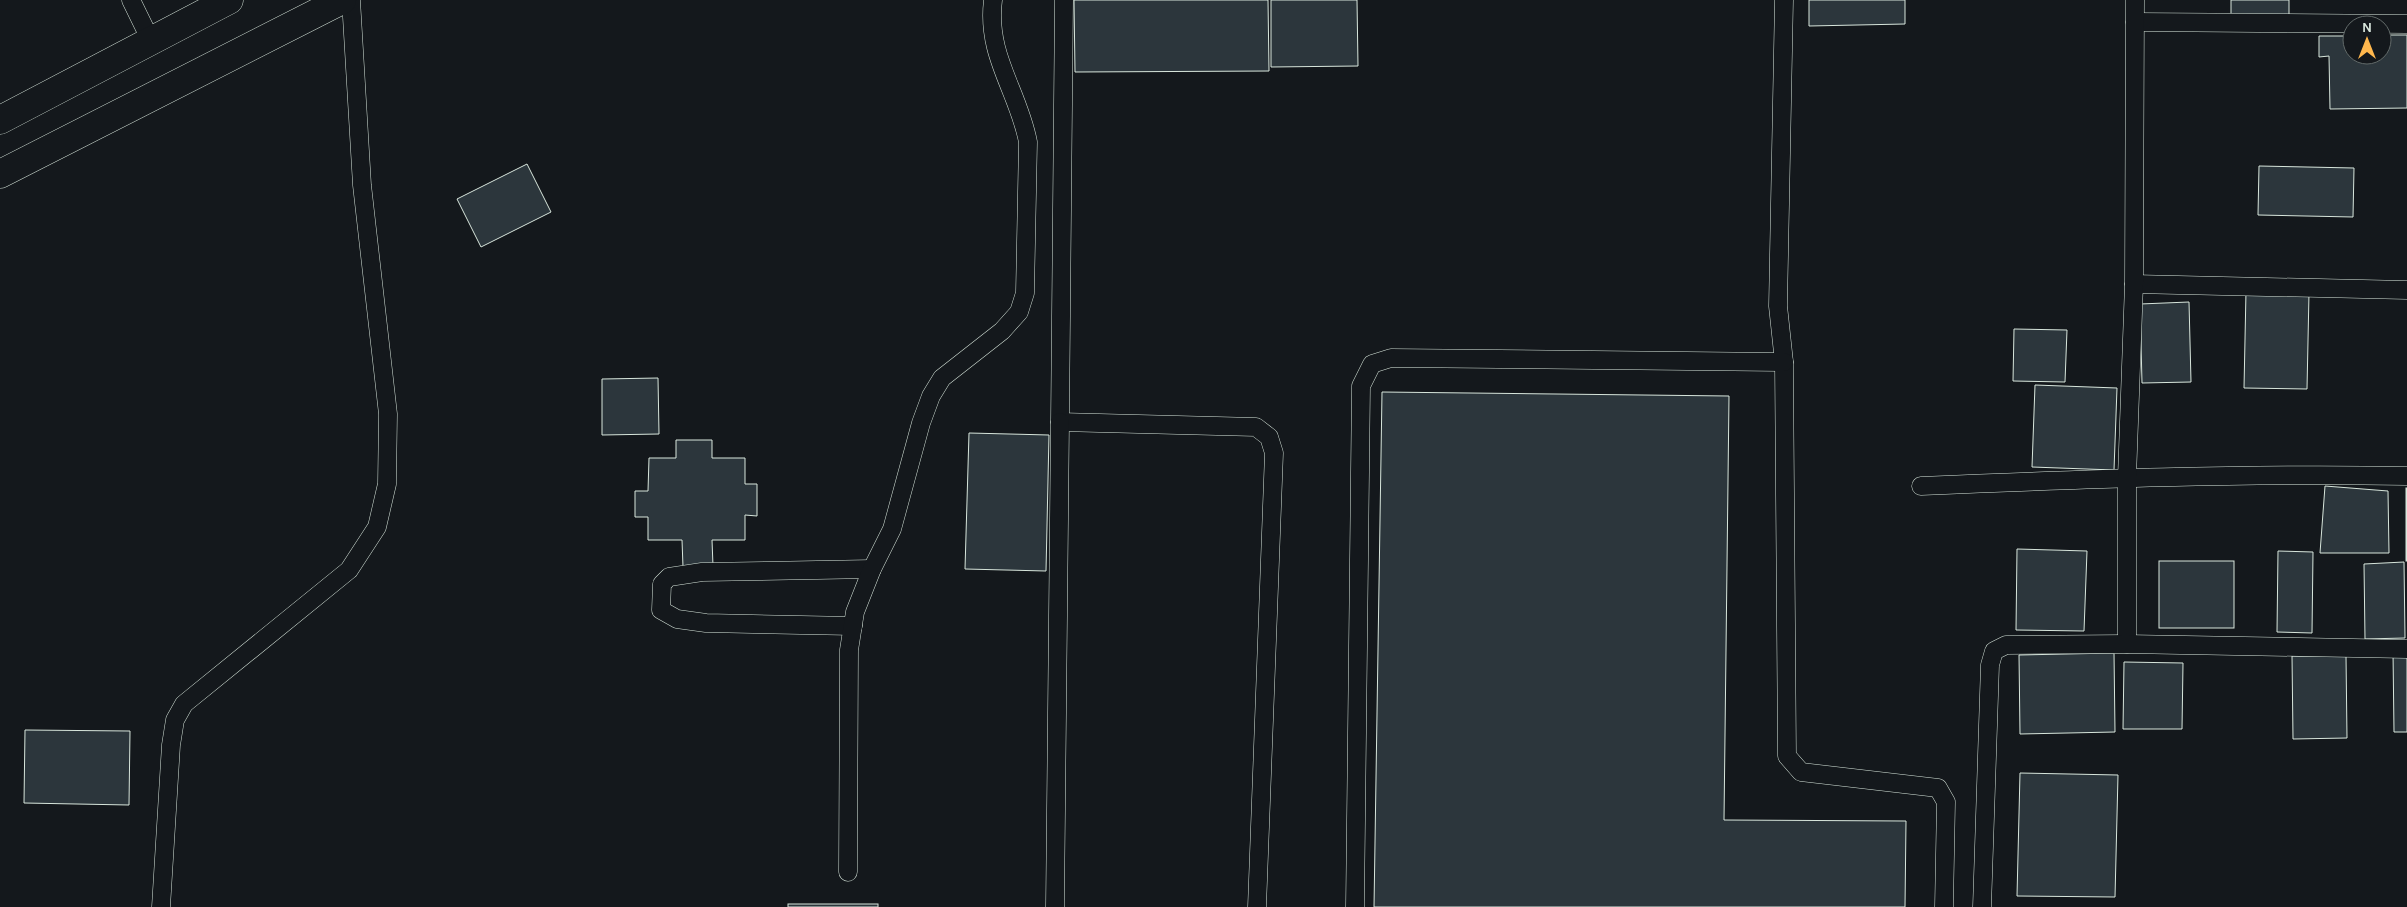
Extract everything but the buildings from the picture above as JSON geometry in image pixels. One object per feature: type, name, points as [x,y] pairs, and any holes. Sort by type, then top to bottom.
[{"type":"highway","points":[[0,120],[229,0]]},
{"type":"highway","points":[[0,174],[342,0]]},
{"type":"lane","points":[[131,0],[151,41]]},
{"type":"lane","points":[[161,907],[171,746],[175,720],[184,704],[349,570],[377,527],[387,484],[388,414],[362,185],[351,0]]},
{"type":"lane","points":[[848,872],[849,650],[855,612],[872,569],[892,529],[921,423],[932,396],[942,378],[1002,331],[1019,312],[1025,293],[1028,142],[1024,123],[995,49],[991,31],[993,0]]},
{"type":"lane","points":[[1055,907],[1064,0]]},
{"type":"lane","points":[[1784,0],[1778,306],[1784,362],[1787,756],[1801,772],[1938,788],[1946,802],[1944,907]]},
{"type":"lane","points":[[2127,644],[2127,477],[2134,284],[2135,0]]},
{"type":"lane","points":[[2135,22],[2407,24]]},
{"type":"lane","points":[[2134,284],[2407,290]]},
{"type":"lane","points":[[1355,907],[1361,386],[1372,364],[1391,358],[1784,362]]},
{"type":"lane","points":[[1060,422],[1256,426],[1268,437],[1274,452],[1257,907]]},
{"type":"lane","points":[[1921,486],[2127,477],[2282,473],[2407,476]]},
{"type":"lane","points":[[853,626],[706,623],[677,620],[661,610],[662,584],[669,577],[702,572],[872,569]]},
{"type":"lane","points":[[1982,907],[1990,665],[1994,651],[2006,645],[2127,644],[2407,650]]}]
